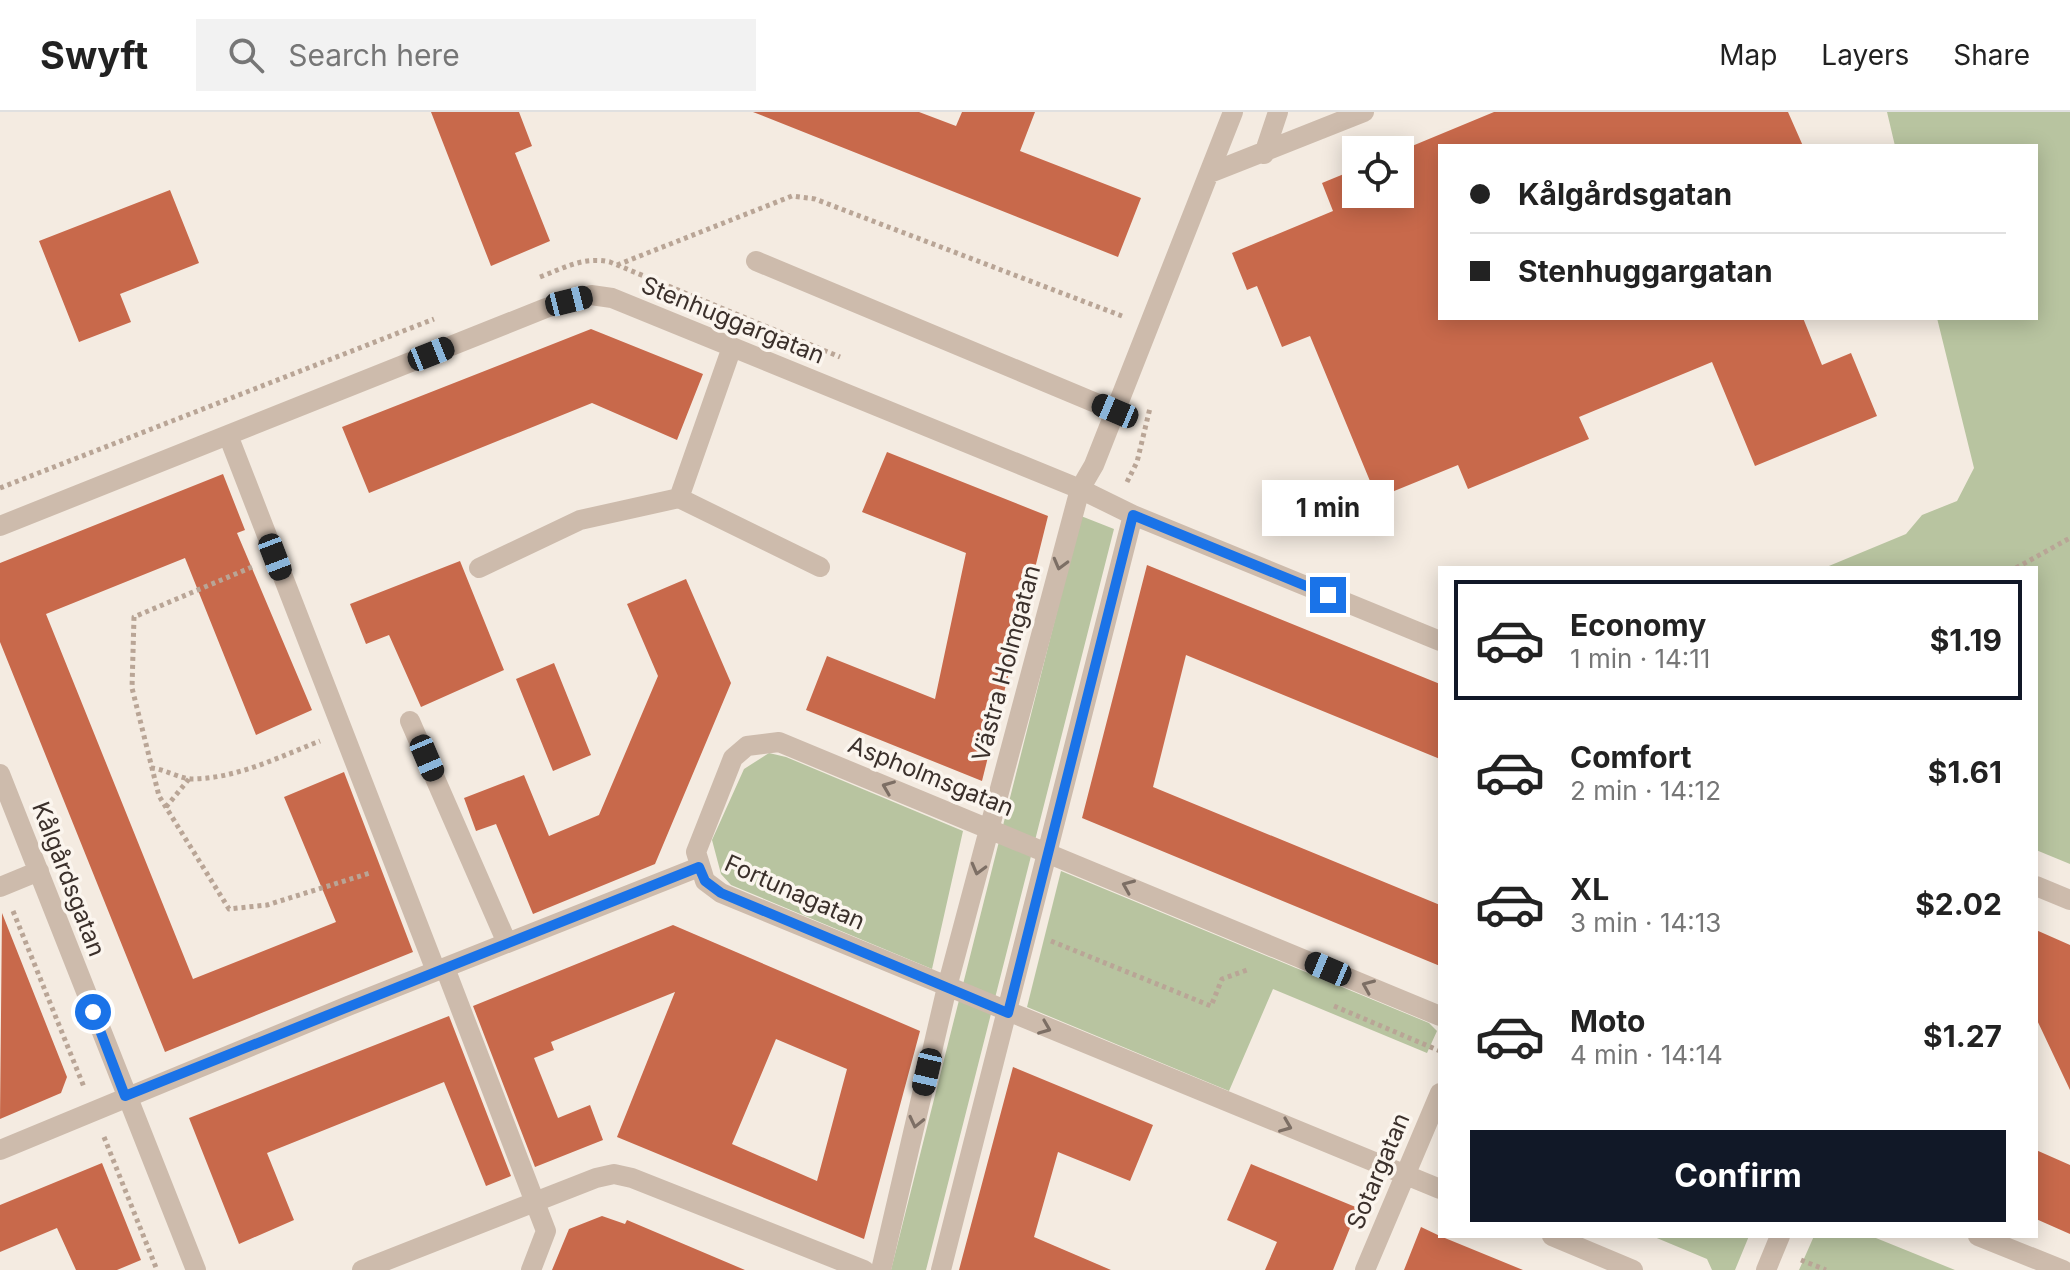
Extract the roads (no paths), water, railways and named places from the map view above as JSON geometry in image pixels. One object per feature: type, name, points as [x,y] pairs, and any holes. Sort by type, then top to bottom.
[{"type":"street","points":[[756,261],[1115,411],[1233,112]]},
{"type":"street","points":[[1264,154],[1278,112]]},
{"type":"street","points":[[1210,173],[1364,112]]},
{"type":"street","name":"Stenhuggargatan","points":[[0,526],[546,308],[591,295],[612,298],[1080,489],[1133,515],[1438,640]]},
{"type":"street","points":[[679,498],[732,347]]},
{"type":"street","name":"Västra Holmgatan","points":[[881,1270],[947,987],[1080,489],[1094,465],[1115,411]]},
{"type":"street","points":[[228,435],[343,732],[537,1201],[546,1231],[531,1270]]},
{"type":"street","points":[[479,568],[580,520],[679,498],[820,567]]},
{"type":"street","points":[[941,1270],[1133,515]]},
{"type":"street","points":[[410,721],[507,943]]},
{"type":"street","name":"Aspholmsgatan","points":[[699,867],[696,852],[733,758],[747,746],[779,742],[1438,1015]]},
{"type":"street","name":"Kålgårdsgatan","points":[[0,774],[196,1270]]},
{"type":"street","name":"Fortunagatan","points":[[0,1150],[125,1096],[699,867],[705,881],[721,893],[1438,1188]]},
{"type":"street","points":[[2,887],[39,871]]},
{"type":"street","points":[[2038,887],[2070,900]]},
{"type":"street","name":"Sotargatan","points":[[1365,1270],[1438,1098]]},
{"type":"street","points":[[362,1270],[596,1178],[614,1174],[632,1178],[864,1270]]},
{"type":"street","points":[[1557,1238],[1633,1270]]},
{"type":"street","points":[[1766,1270],[1779,1238]]},
{"type":"street","points":[[1983,1238],[2063,1270]]}]
